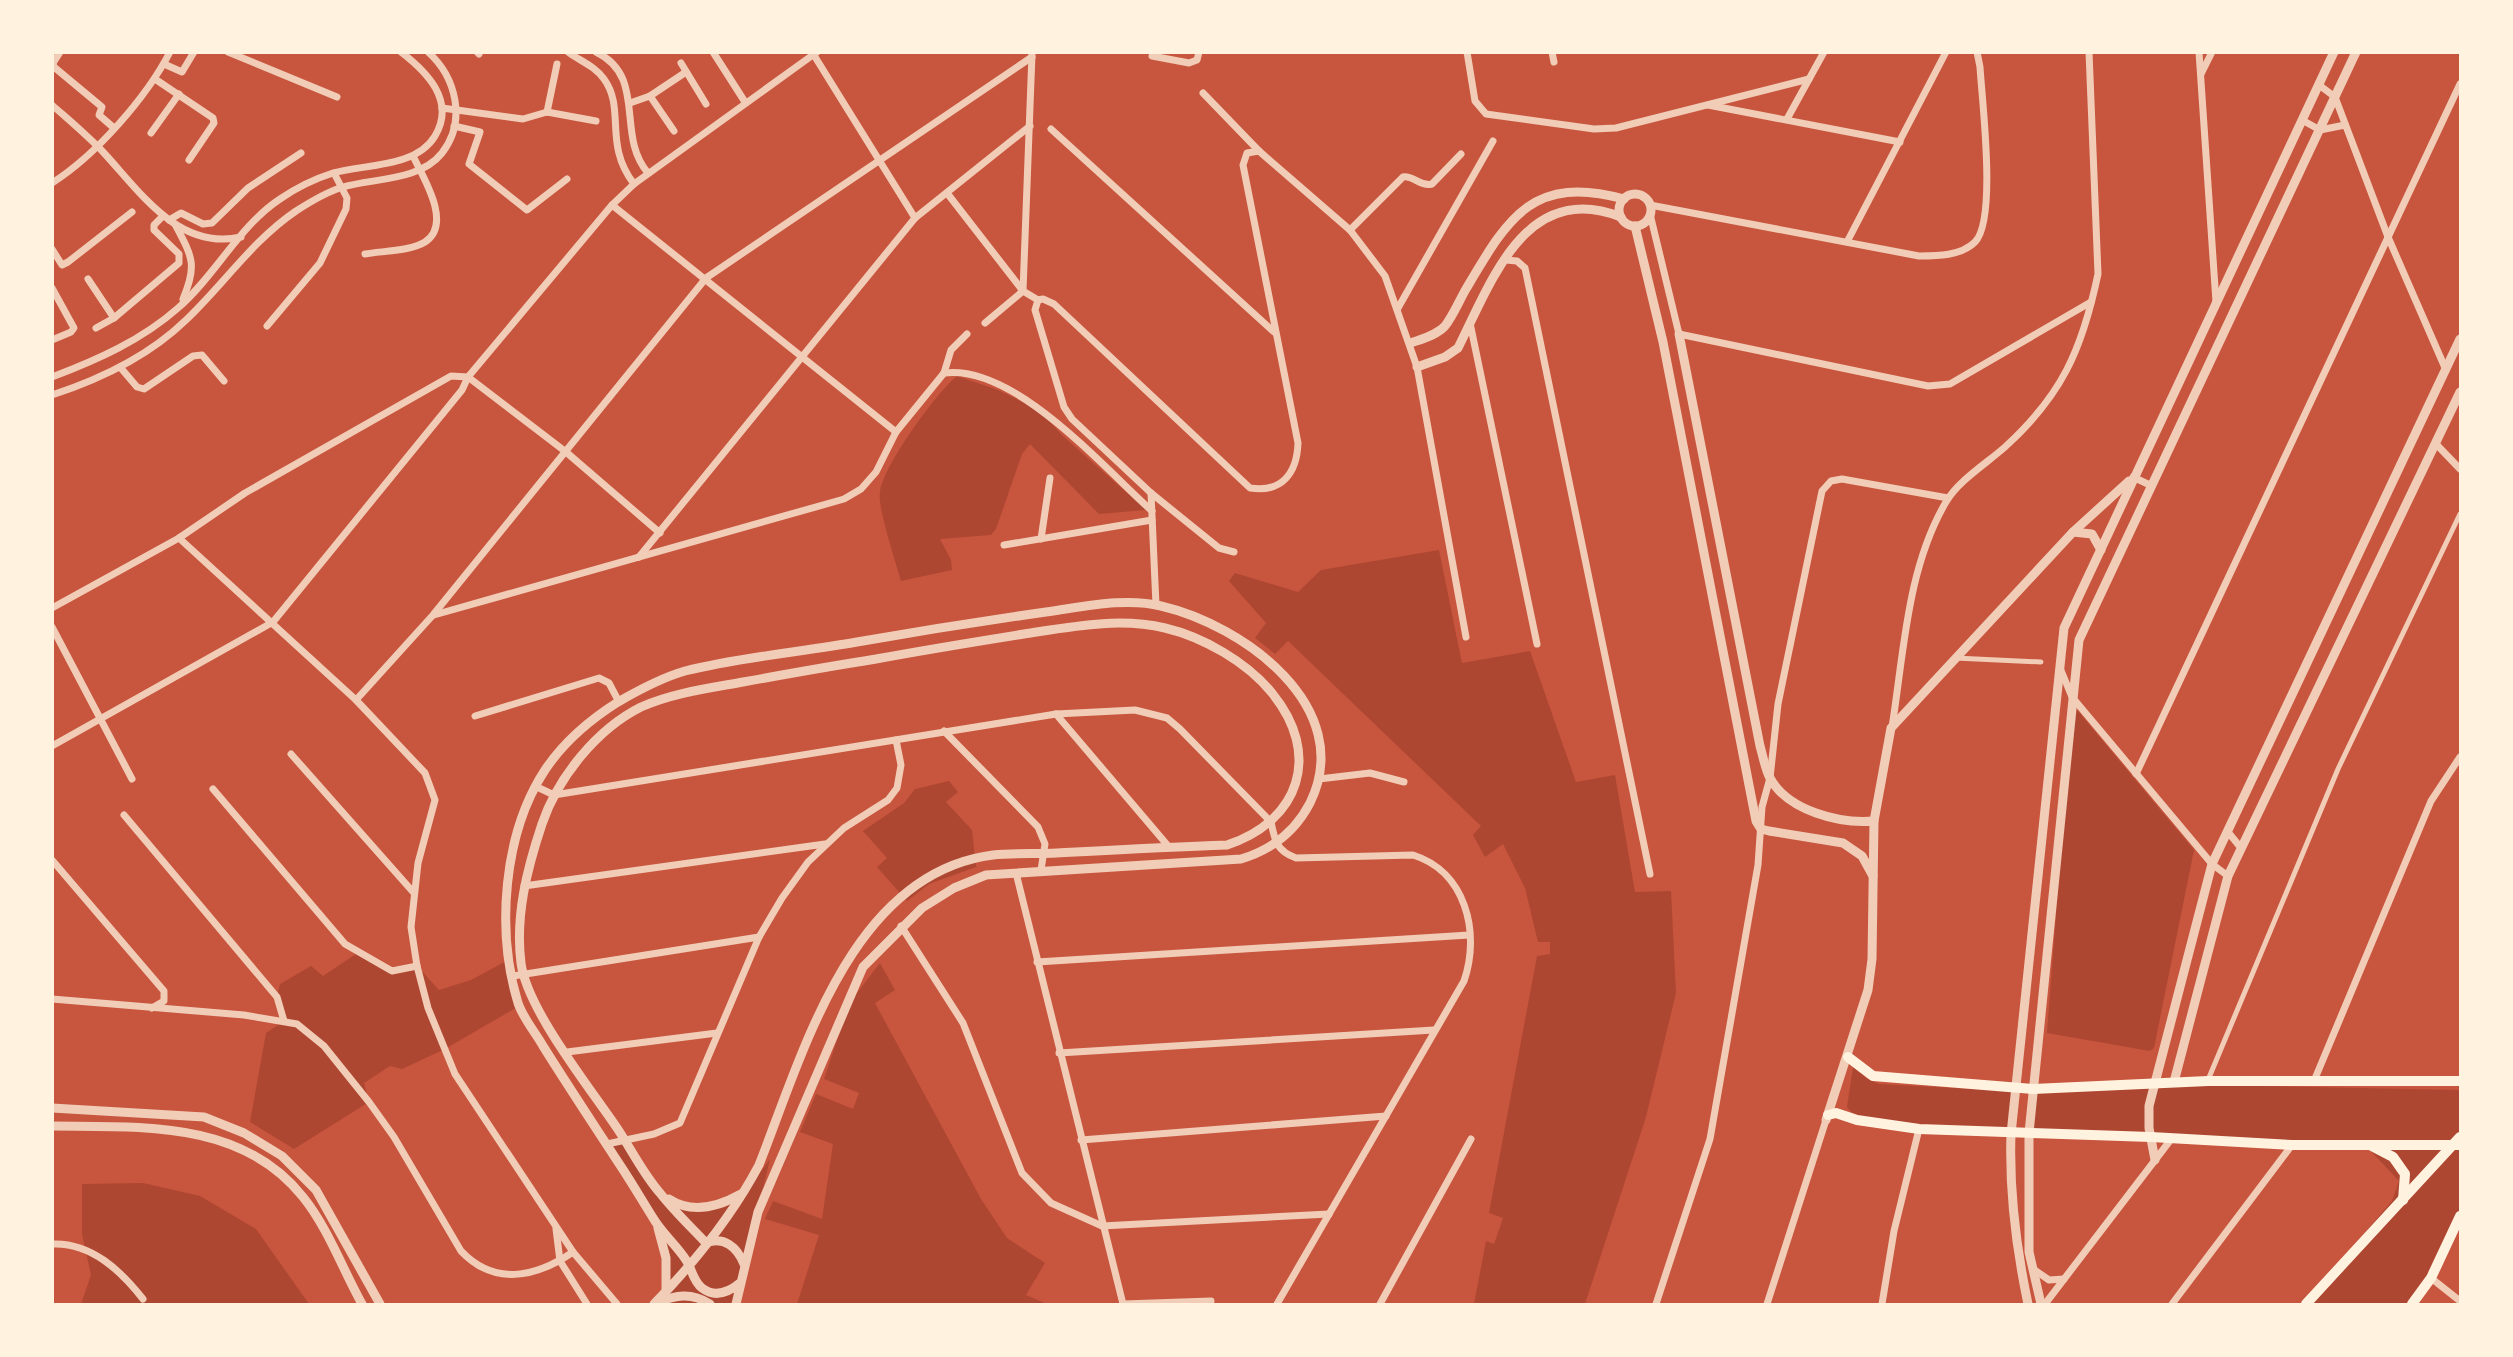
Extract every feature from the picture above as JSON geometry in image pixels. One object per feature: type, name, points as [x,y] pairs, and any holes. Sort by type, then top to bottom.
[{"type":"main road","points":[[1848,1057],[1873,1076],[2033,1089],[2208,1081],[2460,1081]]},
{"type":"main road","points":[[1827,1118],[1836,1113],[1857,1120],[1919,1129],[2292,1145],[2459,1142]]},
{"type":"main road","points":[[2306,1304],[2459,1142]]},
{"type":"main road","points":[[2370,1145],[2393,1157],[2405,1174],[2403,1200]]},
{"type":"main road","points":[[2412,1304],[2431,1278],[2460,1216]]},
{"type":"street","points":[[60,52],[54,67],[102,107],[99,115],[114,128]]},
{"type":"street","points":[[52,183],[97,146],[114,128],[155,79],[170,52]]},
{"type":"street","points":[[164,64],[182,72],[194,52]]},
{"type":"street","points":[[228,52],[337,97]]},
{"type":"street","points":[[52,377],[102,358],[179,308],[262,213],[280,198],[334,173],[413,156],[433,140],[439,129],[442,108],[439,94],[428,74],[401,52]]},
{"type":"street","points":[[52,395],[89,383],[141,355],[186,321],[273,228],[296,211],[341,187],[420,170],[442,153],[454,126],[456,110],[451,82],[428,52]]},
{"type":"street","points":[[568,52],[593,67],[611,92],[614,136],[623,169],[634,184]]},
{"type":"street","points":[[596,52],[603,56],[623,79],[630,103],[631,135],[637,160],[648,173]]},
{"type":"street","points":[[713,52],[745,102]]},
{"type":"street","points":[[1152,56],[1189,63],[1197,60],[1199,52]]},
{"type":"street","points":[[1467,52],[1475,101],[1486,114],[1603,129],[1809,79]]},
{"type":"street","points":[[1552,52],[1554,62]]},
{"type":"street","points":[[1787,119],[1824,52]]},
{"type":"street","points":[[1847,243],[1946,52]]},
{"type":"street","points":[[1650,209],[1919,256],[1937,256],[1965,249],[1981,233],[1987,210],[1977,52]]},
{"type":"street","points":[[1767,1304],[1860,1021],[1871,970],[1874,821],[1921,558],[1948,498],[2032,423],[2052,399],[2067,374],[2092,302],[2098,274],[2089,52]]},
{"type":"street","points":[[2199,52],[2216,302]]},
{"type":"street","points":[[2201,75],[2212,52]]},
{"type":"street","points":[[2028,1304],[2018,1257],[2010,1183],[2011,1134],[2063,632],[2133,477],[2334,52]]},
{"type":"street","points":[[2043,1304],[2029,1252],[2026,1190],[2029,1133],[2079,644],[2356,52]]},
{"type":"street","points":[[52,746],[272,622],[462,390],[468,377],[612,205],[648,173],[814,53],[915,219]]},
{"type":"street","points":[[356,700],[433,615],[706,278],[1032,55]]},
{"type":"street","points":[[985,323],[1023,290],[1032,55]]},
{"type":"street","points":[[681,63],[706,104]]},
{"type":"street","points":[[547,111],[558,64]]},
{"type":"street","points":[[630,103],[650,96],[686,72]]},
{"type":"street","points":[[155,79],[213,118],[214,123],[188,160]]},
{"type":"street","points":[[2136,774],[2460,84]]},
{"type":"street","points":[[2319,85],[2335,97],[2388,237],[2446,370]]},
{"type":"street","points":[[1203,93],[1259,151],[1350,230],[1385,276],[1418,367],[1466,637]]},
{"type":"street","points":[[151,133],[178,94]]},
{"type":"street","points":[[650,96],[674,131]]},
{"type":"street","points":[[1703,104],[1900,142]]},
{"type":"street","points":[[52,105],[97,146],[169,221],[193,262],[193,275],[179,308]]},
{"type":"street","points":[[442,108],[523,119],[547,111],[596,121]]},
{"type":"street","points":[[2302,120],[2320,130],[2345,125]]},
{"type":"street","points":[[454,126],[480,132],[469,164],[527,210],[567,179]]},
{"type":"street","points":[[638,557],[915,219],[1030,126]]},
{"type":"street","points":[[1051,129],[1274,333]]},
{"type":"street","points":[[614,136],[631,135]]},
{"type":"street","points":[[1398,307],[1493,141]]},
{"type":"street","points":[[947,193],[1023,290],[1038,300],[1054,304],[1250,488],[1261,490],[1281,485],[1294,468],[1298,443],[1274,333],[1243,165],[1247,153],[1259,151]]},
{"type":"street","points":[[96,328],[114,318],[179,263],[179,254],[154,230],[154,225],[169,221],[181,213],[203,224],[212,223],[248,188],[301,153]]},
{"type":"street","points":[[1350,230],[1406,175],[1418,184],[1433,184],[1461,154]]},
{"type":"street","points":[[365,254],[421,244],[433,233],[438,221],[413,156]]},
{"type":"street","points":[[267,326],[320,263],[348,205],[334,173]]},
{"type":"street","points":[[1411,343],[1444,328],[1504,228],[1518,214],[1554,194],[1567,191],[1602,193],[1624,199]]},
{"type":"street","points":[[1621,216],[1624,199],[1636,194],[1650,209],[1679,334],[1760,746],[1770,778],[1795,804],[1846,820],[1874,821]]},
{"type":"street","points":[[612,205],[896,432]]},
{"type":"street","points":[[1418,367],[1445,357],[1458,348],[1506,260],[1532,225],[1545,216],[1578,208],[1606,211],[1621,216],[1635,226],[1663,342],[1756,821],[1761,829],[1843,843],[1862,856],[1874,877]]},
{"type":"street","points":[[1635,226],[1645,223],[1650,209]]},
{"type":"street","points":[[52,249],[62,265],[132,212]]},
{"type":"street","points":[[169,221],[207,240],[224,241],[242,237]]},
{"type":"street","points":[[1506,260],[1517,261],[1525,268],[1650,874]]},
{"type":"street","points":[[88,279],[114,318]]},
{"type":"street","points":[[52,288],[74,328],[52,340]]},
{"type":"street","points":[[1038,300],[1035,310],[1068,414],[1151,493],[1219,548],[1234,552]]},
{"type":"street","points":[[1679,334],[1939,388],[2092,302]]},
{"type":"street","points":[[1470,323],[1537,644]]},
{"type":"street","points":[[433,615],[844,499],[861,489],[876,472],[896,432],[944,373],[951,350],[967,334]]},
{"type":"street","points":[[2155,1160],[2149,1106],[2212,864],[2460,339]]},
{"type":"street","points":[[120,367],[137,387],[144,390],[197,354],[202,355],[224,381]]},
{"type":"street","points":[[944,373],[972,374],[1016,391],[1152,511]]},
{"type":"street","points":[[52,608],[178,538],[245,493],[452,376],[468,377],[566,452],[660,533]]},
{"type":"street","points":[[2174,1082],[2228,876],[2460,392]]},
{"type":"street","points":[[2437,444],[2460,469]]},
{"type":"street","points":[[2133,477],[2152,486]]},
{"type":"street","points":[[1891,728],[2073,532],[2133,477]]},
{"type":"street","points":[[1041,539],[1050,478]]},
{"type":"street","points":[[1656,1304],[1710,1139],[1734,1012],[1762,807],[1770,778],[1778,704],[1825,485],[1842,479],[1948,498]]},
{"type":"street","points":[[1151,493],[1156,605]]},
{"type":"street","points":[[2208,1081],[2338,769],[2460,514]]},
{"type":"street","points":[[1004,545],[1152,520]]},
{"type":"street","points":[[2073,532],[2092,534],[2101,550]]},
{"type":"street","points":[[178,538],[356,700],[425,773],[435,800],[418,863],[411,927],[417,966],[428,1008],[455,1074],[556,1228],[617,1304]]},
{"type":"street","points":[[1093,605],[1094,624]]},
{"type":"street","points":[[736,1304],[758,1212],[863,967],[901,926],[922,908],[954,888],[988,875],[1241,859],[1260,853],[1275,843],[1301,818],[1319,779],[1320,750],[1317,734],[1297,690],[1270,661],[1236,637],[1195,615],[1156,605],[1093,605],[682,672],[619,702],[578,732],[545,770],[526,809],[510,864],[507,945],[519,1006],[657,1223],[690,1264],[697,1283],[707,1291],[725,1292],[740,1283]]},
{"type":"street","points":[[1166,628],[1173,623],[1173,609]]},
{"type":"street","points":[[655,1303],[690,1264],[746,1191],[828,993],[874,922],[910,891],[950,867],[984,858],[1227,845],[1251,837],[1285,807],[1298,776],[1298,747],[1284,710],[1270,690],[1240,664],[1197,639],[1166,628],[1135,623],[1094,624],[705,689],[643,706],[607,729],[566,775],[554,795],[532,854],[520,913],[521,966],[537,1006],[658,1191],[706,1242]]},
{"type":"street","points":[[52,627],[132,779]]},
{"type":"street","points":[[2063,632],[2079,644]]},
{"type":"street","points":[[1955,659],[2041,662]]},
{"type":"street","points":[[2059,667],[2072,697],[2212,864],[2228,876]]},
{"type":"street","points":[[475,716],[599,678],[609,683],[619,702]]},
{"type":"street","points":[[537,787],[554,795],[944,731],[1056,714],[1118,709],[1150,712],[1167,719],[1271,822],[1275,843],[1283,853],[1296,858],[1413,855],[1429,860],[1445,871],[1456,886],[1469,918],[1468,969],[1464,981],[1277,1304]]},
{"type":"street","points":[[1056,714],[1169,847]]},
{"type":"street","points":[[944,731],[1038,827],[1045,844],[1041,870]]},
{"type":"street","points":[[607,1144],[654,1134],[680,1123],[759,937],[807,862],[844,828],[888,800],[897,788],[901,765],[896,740]]},
{"type":"street","points":[[291,754],[414,893]]},
{"type":"street","points":[[2314,1082],[2431,801],[2460,757]]},
{"type":"street","points":[[1319,779],[1370,773],[1404,782]]},
{"type":"street","points":[[213,789],[345,944],[392,971],[417,966]]},
{"type":"street","points":[[124,815],[277,997],[284,1021]]},
{"type":"street","points":[[2228,832],[2241,848]]},
{"type":"street","points":[[524,886],[827,844]]},
{"type":"street","points":[[984,858],[988,875]]},
{"type":"street","points":[[52,860],[164,991],[164,1001],[152,1008]]},
{"type":"street","points":[[1016,873],[1123,1304],[1211,1301]]},
{"type":"street","points":[[901,926],[963,1023],[1022,1173],[1051,1203],[1102,1226],[1329,1214]]},
{"type":"street","points":[[1037,962],[1469,935]]},
{"type":"street","points":[[513,976],[759,937]]},
{"type":"street","points":[[52,999],[297,1024],[324,1046],[369,1102],[394,1137],[461,1251],[472,1263],[486,1271],[515,1275],[559,1261],[573,1252]]},
{"type":"street","points":[[1059,1053],[1434,1030]]},
{"type":"street","points":[[567,1052],[717,1032]]},
{"type":"street","points":[[52,1108],[204,1117],[244,1133],[282,1156],[316,1190],[380,1304]]},
{"type":"street","points":[[1081,1140],[1386,1116]]},
{"type":"street","points":[[52,1126],[200,1133],[237,1145],[270,1165],[303,1196],[362,1304]]},
{"type":"street","points":[[1882,1304],[1891,1243],[1919,1129]]},
{"type":"street","points":[[2043,1304],[2172,1138]]},
{"type":"street","points":[[1380,1304],[1471,1139]]},
{"type":"street","points":[[2172,1304],[2292,1145]]},
{"type":"street","points":[[658,1191],[680,1206],[691,1208],[727,1202],[746,1191]]},
{"type":"street","points":[[657,1223],[666,1258],[666,1289]]},
{"type":"street","points":[[556,1228],[559,1261],[587,1304]]},
{"type":"street","points":[[706,1242],[721,1240],[727,1243],[737,1250],[744,1264]]},
{"type":"street","points":[[52,1244],[81,1249],[100,1258],[124,1274],[143,1299]]},
{"type":"street","points":[[2033,1269],[2049,1280],[2065,1278]]},
{"type":"street","points":[[2431,1278],[2460,1301]]},
{"type":"street","points":[[655,1303],[676,1295],[694,1296],[710,1304]]},
{"type":"shaded area","points":[[957,376],[998,390],[1039,410],[1062,435],[1146,510],[1099,514],[1030,444],[1022,454],[996,529],[991,535],[940,539],[951,560],[952,570],[901,581],[884,522],[880,499],[883,480],[912,431]]},
{"type":"shaded area","points":[[1439,550],[1462,663],[1530,651],[1576,782],[1615,775],[1635,892],[1671,891],[1676,993],[1646,1117],[1585,1304],[1474,1304],[1486,1241],[1494,1244],[1503,1218],[1489,1213],[1537,956],[1550,954],[1550,942],[1538,942],[1525,888],[1503,844],[1485,857],[1473,835],[1481,826],[1288,641],[1275,654],[1255,638],[1266,623],[1229,581],[1235,573],[1298,592],[1321,570]]},
{"type":"shaded area","points":[[2072,704],[2194,850],[2154,1048],[2150,1051],[2047,1033]]},
{"type":"shaded area","points":[[949,781],[958,792],[946,802],[972,830],[976,867],[929,884],[907,901],[877,867],[887,858],[863,831],[904,803],[915,789]]},
{"type":"shaded area","points":[[359,952],[392,971],[417,966],[439,990],[471,980],[510,959],[519,1006],[445,1049],[402,1069],[390,1066],[364,1083],[369,1102],[294,1149],[250,1122],[266,1033],[284,1021],[277,997],[280,984],[311,966],[323,976]]},
{"type":"shaded area","points":[[880,963],[895,990],[875,1003],[981,1199],[1007,1238],[1045,1263],[1026,1295],[1047,1304],[797,1304],[819,1235],[765,1219],[773,1201],[822,1219],[833,1144],[800,1132],[816,1094],[853,1109],[859,1093],[824,1079],[850,1002]]},
{"type":"shaded area","points":[[1853,1067],[1879,1084],[2012,1091],[2009,1131],[1922,1127],[1856,1115],[1847,1107]]},
{"type":"shaded area","points":[[2154,1084],[2148,1134],[2030,1131],[2035,1091]]},
{"type":"shaded area","points":[[2156,1084],[2460,1090],[2460,1130],[2455,1143],[2291,1144],[2152,1135],[2151,1117]]},
{"type":"shaded area","points":[[626,1144],[657,1193],[680,1206],[700,1212],[746,1192],[770,1159],[735,1304],[653,1304],[667,1290],[658,1222],[609,1145]]},
{"type":"shaded area","points":[[2460,1145],[2460,1213],[2430,1277],[2410,1304],[2304,1304],[2392,1201],[2399,1181],[2368,1148]]},
{"type":"shaded area","points":[[143,1183],[200,1196],[256,1229],[309,1304],[81,1304],[91,1275],[82,1234],[82,1184]]}]
